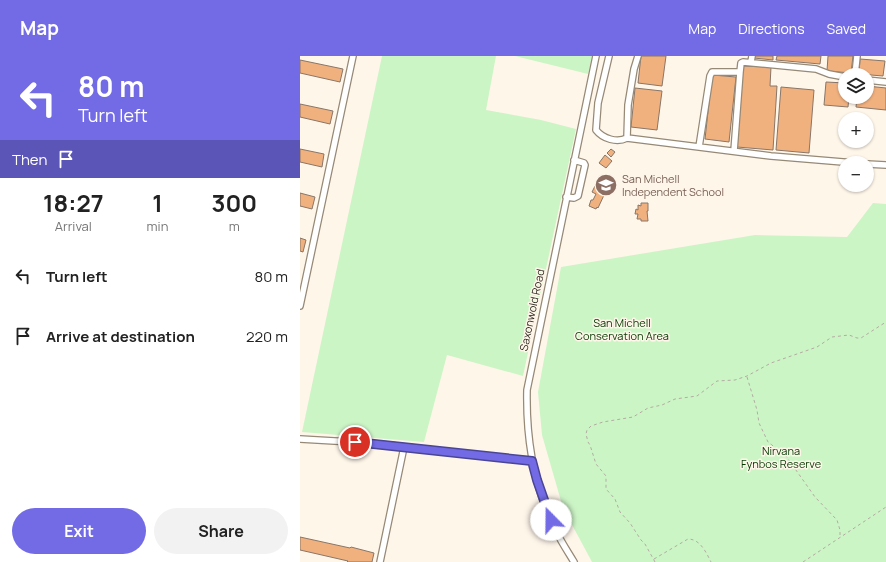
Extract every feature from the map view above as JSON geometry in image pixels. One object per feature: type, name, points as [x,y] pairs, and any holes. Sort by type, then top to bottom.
[{"type":"street","points":[[300,306],[353,56]]},
{"type":"street","name":"Saxonwold Road","points":[[574,562],[556,532],[546,508],[532,461],[527,425],[527,390],[596,56]]},
{"type":"street","points":[[609,56],[598,103],[596,130],[601,135],[621,140],[627,138],[838,161]]},
{"type":"street","points":[[627,138],[628,105],[634,69],[638,56]]},
{"type":"street","points":[[856,68],[857,56]]},
{"type":"street","points":[[734,151],[742,62],[752,59],[816,69],[838,76]]},
{"type":"street","points":[[699,147],[710,76],[714,71],[740,72]]},
{"type":"street","points":[[874,81],[886,82]]},
{"type":"street","points":[[566,197],[574,198],[578,196],[585,164],[574,160]]},
{"type":"street","points":[[874,164],[886,165]]},
{"type":"street","points":[[300,439],[369,443],[532,461]]},
{"type":"street","points":[[380,562],[404,447]]},
{"type":"path","points":[[711,562],[699,542],[693,539],[688,539],[655,561],[630,523],[620,512],[615,499],[606,489],[606,476],[596,464],[588,442],[586,434],[587,430],[591,426],[603,422],[633,417],[648,408],[662,405],[675,398],[697,396],[717,381],[735,380],[747,376],[771,363],[817,347],[832,337],[849,335],[861,338],[886,322]]},
{"type":"path","points":[[747,376],[757,410],[759,423],[768,442],[786,456],[815,496],[837,520],[840,537]]},
{"type":"path","points":[[803,562],[886,507]]},
{"type":"green space","points":[[382,56],[496,56],[486,110],[541,120],[576,129],[523,376],[447,355],[424,442],[302,432]]},
{"type":"green space","points":[[515,56],[592,56],[588,74]]},
{"type":"green space","points":[[873,203],[886,204],[886,562],[592,562],[563,508],[542,435],[538,392],[561,267],[755,235],[847,237]]},
{"type":"building","points":[[641,56],[666,56],[662,86],[638,83]]},
{"type":"building","points":[[754,56],[773,56],[773,60],[754,58]]},
{"type":"building","points":[[777,56],[821,56],[820,64],[776,60]]},
{"type":"building","points":[[828,56],[853,56],[852,68],[838,68],[838,72],[827,71]]},
{"type":"building","points":[[860,59],[885,61],[883,76],[874,75],[874,68],[859,68]]},
{"type":"building","points":[[300,60],[343,69],[340,82],[300,73]]},
{"type":"building","points":[[743,66],[771,67],[770,86],[777,86],[773,150],[737,147]]},
{"type":"building","points":[[712,75],[736,77],[729,142],[705,139]]},
{"type":"building","points":[[826,82],[838,83],[838,104],[848,104],[848,107],[824,105]]},
{"type":"building","points":[[781,87],[814,90],[809,153],[776,150]]},
{"type":"building","points":[[874,87],[886,88],[886,110],[856,107],[856,104],[874,104]]},
{"type":"building","points":[[635,88],[662,91],[657,130],[631,127]]},
{"type":"building","points":[[300,104],[333,111],[330,124],[300,117]]},
{"type":"building","points":[[300,149],[324,154],[322,167],[300,162]]},
{"type":"building","points":[[611,149],[615,152],[611,157],[607,153]]},
{"type":"building","points":[[605,155],[612,161],[606,168],[599,163]]},
{"type":"building","points":[[604,182],[610,186],[598,208],[597,207],[596,209],[589,206],[591,200],[593,200],[596,194],[592,192],[595,186],[599,188]]},
{"type":"building","points":[[300,193],[315,197],[312,209],[300,206]]},
{"type":"building","points":[[641,203],[648,203],[648,221],[641,221],[641,219],[637,219],[638,214],[635,214],[636,209],[638,210],[638,205],[641,206]]},
{"type":"building","points":[[300,238],[306,240],[303,252],[300,251]]},
{"type":"building","points":[[300,537],[374,553],[372,562],[347,562],[348,561],[300,550]]},
{"type":"place","name":"San Michell Independent School","points":[[606,185]]},
{"type":"route","points":[[355,442],[532,461],[551,520]]},
{"type":"park label","name":"San Michell Conservation Area","points":[[622,329]]},
{"type":"park label","name":"Nirvana Fynbos Reserve","points":[[781,457]]}]
